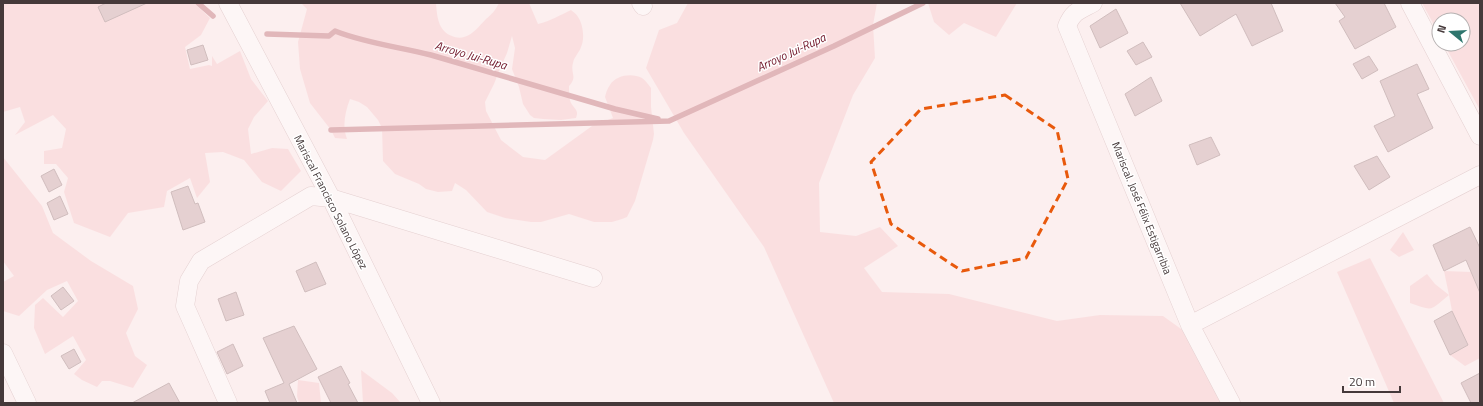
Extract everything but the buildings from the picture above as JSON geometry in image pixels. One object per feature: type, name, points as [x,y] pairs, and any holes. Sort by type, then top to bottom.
[{"type":"street","name":"Mariscal Francisco Solano López","points":[[228,3],[330,198],[432,403]]},
{"type":"street","name":"Mariscal. José Félix Estigarribia","points":[[1093,3],[1070,17],[1067,26],[1190,325],[1231,403]]},
{"type":"street","points":[[1410,3],[1480,136]]},
{"type":"street","points":[[1190,325],[1480,175]]},
{"type":"street","points":[[228,403],[185,306],[189,281],[201,261],[311,196],[330,198],[593,278]]},
{"type":"street","points":[[3,353],[27,403]]},
{"type":"highlighted area","points":[[1005,95],[1057,130],[1068,179],[1026,258],[962,271],[891,224],[871,162],[921,109]]},
{"type":"shaded area","points":[[3,3],[194,3],[210,18],[201,35],[185,47],[190,69],[209,65],[212,66],[212,56],[217,64],[240,51],[251,79],[268,101],[254,117],[248,129],[251,154],[272,148],[288,149],[301,171],[281,191],[262,182],[244,160],[223,152],[205,153],[210,182],[197,198],[190,178],[167,191],[164,207],[128,213],[110,237],[74,223],[64,192],[68,178],[56,164],[44,164],[44,151],[62,148],[66,129],[53,115],[15,135],[25,122],[20,107],[3,112]]},
{"type":"shaded area","points":[[301,3],[436,3],[441,27],[447,34],[458,38],[468,36],[474,32],[493,12],[499,3],[529,3],[538,24],[551,20],[571,10],[580,20],[583,36],[581,47],[572,66],[573,80],[569,86],[570,101],[577,112],[576,118],[561,120],[543,119],[534,118],[530,115],[523,104],[519,87],[512,69],[515,48],[512,36],[507,53],[485,102],[486,111],[501,140],[523,157],[545,160],[592,126],[613,118],[605,97],[608,88],[616,79],[629,75],[638,76],[646,81],[651,88],[651,107],[654,134],[635,201],[627,217],[612,222],[594,222],[569,214],[541,222],[531,222],[505,218],[487,212],[466,190],[455,183],[452,191],[438,192],[426,189],[419,184],[395,174],[383,161],[382,128],[378,120],[367,107],[350,99],[345,119],[345,134],[347,139],[335,138],[331,130],[310,103],[300,69],[298,42],[307,9]]},
{"type":"shaded area","points":[[688,3],[877,3],[873,25],[875,58],[853,95],[819,183],[820,232],[856,236],[880,227],[898,246],[864,268],[882,292],[949,294],[1057,321],[1100,315],[1163,316],[1209,349],[1240,403],[834,403],[764,247],[684,133],[646,68],[659,30],[677,23]]},
{"type":"shaded area","points":[[928,3],[1017,3],[996,37],[964,23],[949,35],[934,22]]},
{"type":"shaded area","points":[[1422,3],[1480,3],[1480,110],[1448,52],[1471,52],[1471,12],[1431,12],[1431,19]]},
{"type":"shaded area","points":[[3,157],[42,206],[53,233],[91,261],[133,286],[138,309],[126,333],[135,356],[147,365],[133,388],[110,381],[102,381],[97,387],[82,380],[74,374],[86,360],[73,336],[45,354],[34,328],[35,305],[43,298],[63,317],[78,301],[67,281],[47,290],[19,316],[3,311],[3,282],[14,276],[3,261]]},
{"type":"shaded area","points":[[1403,232],[1414,250],[1399,257],[1390,250]]},
{"type":"shaded area","points":[[1370,258],[1444,403],[1394,403],[1337,272]]},
{"type":"shaded area","points":[[1444,271],[1471,272],[1480,293],[1480,358],[1465,366],[1450,355],[1468,345],[1452,311]]},
{"type":"shaded area","points":[[1427,274],[1435,284],[1449,295],[1432,308],[1424,308],[1410,303],[1410,286]]},
{"type":"shaded area","points":[[361,370],[392,393],[401,403],[363,403]]},
{"type":"shaded area","points":[[298,380],[319,383],[321,403],[299,403],[297,396]]},
{"type":"waterway","name":"Arroyo Jui-Rupa","points":[[198,3],[213,16]]},
{"type":"waterway","name":"Arroyo Jui-Rupa","points":[[331,130],[669,121],[834,46],[923,3]]},
{"type":"waterway","name":"Arroyo Jui-Rupa","points":[[267,34],[329,36],[335,31],[370,42],[431,55],[615,109],[658,119]]}]
